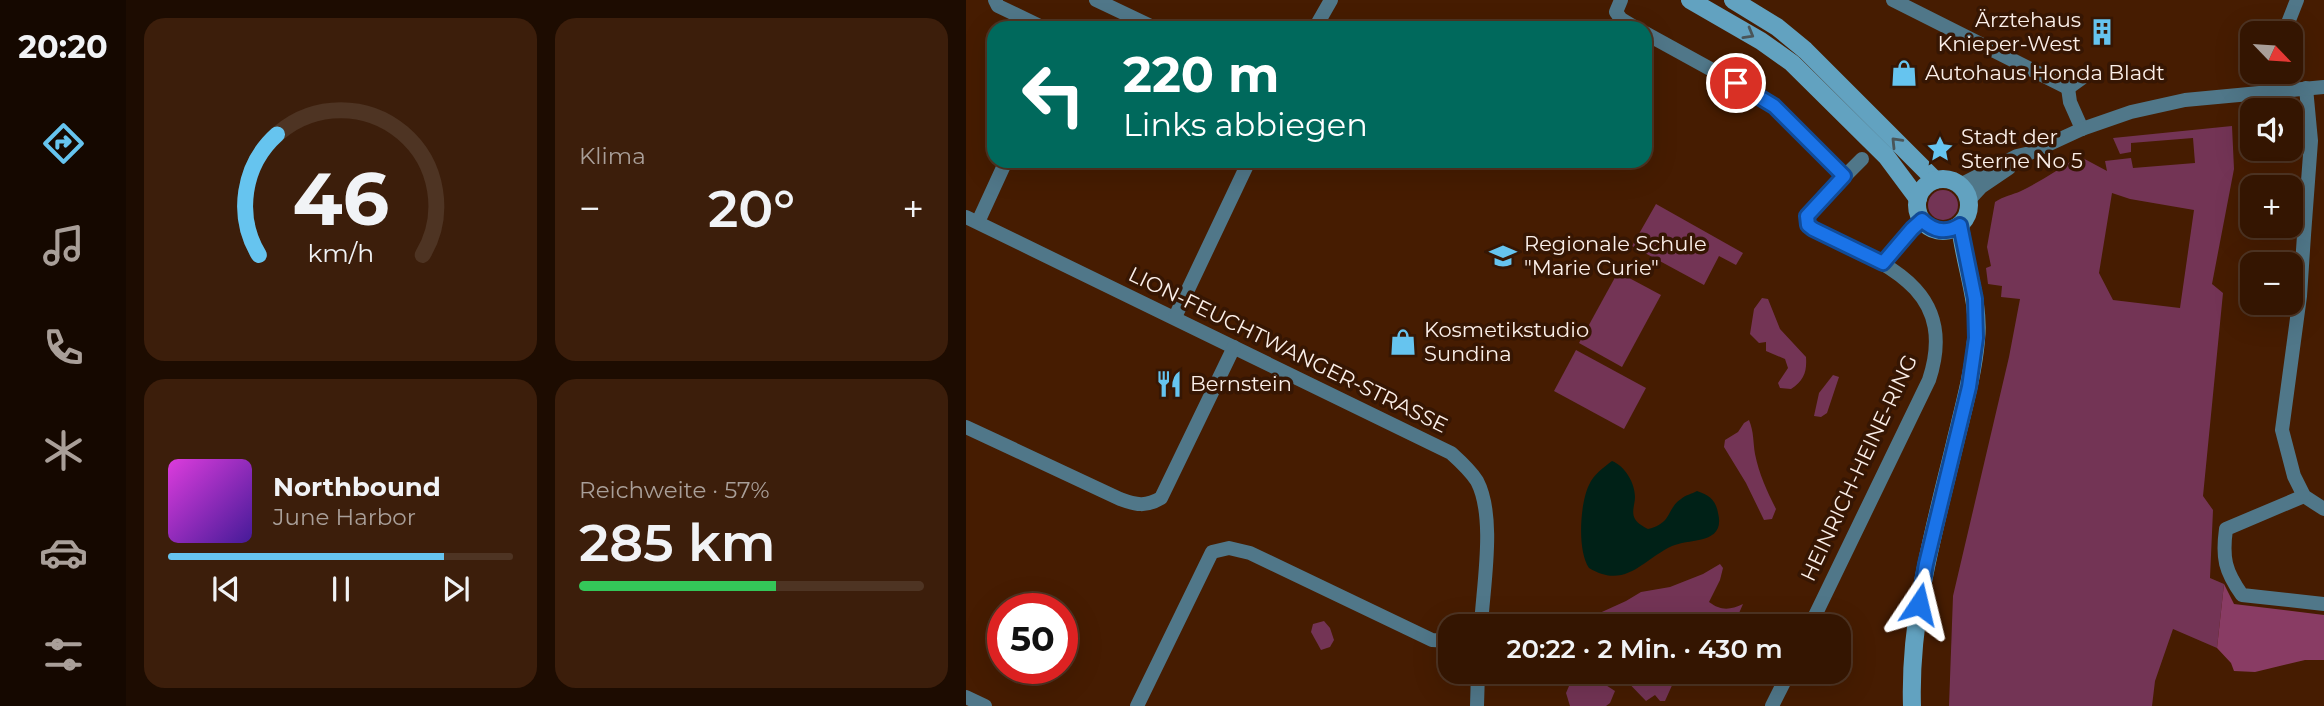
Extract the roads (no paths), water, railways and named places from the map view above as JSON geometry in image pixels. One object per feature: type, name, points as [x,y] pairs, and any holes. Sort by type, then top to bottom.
[{"type":"main road","points":[[1690,0],[1761,41],[1792,63],[1886,156],[1918,200],[1919,214],[1931,228],[1951,228],[1968,214],[1965,193],[1948,179],[1935,180],[1927,185],[1918,200]]},
{"type":"main road","points":[[1708,0],[1721,6],[1727,0]]},
{"type":"main road","points":[[1732,0],[1777,27],[1805,50],[1935,180]]},
{"type":"main road","points":[[1912,706],[1912,671],[1919,604],[1926,564],[1969,387],[1976,338],[1975,299],[1966,263],[1950,244],[1951,228]]},
{"type":"street","points":[[995,0],[998,6],[1029,21]]},
{"type":"street","points":[[1096,0],[1141,21]]},
{"type":"street","points":[[1319,21],[1331,0]]},
{"type":"street","points":[[1621,0],[1616,12],[1626,21]]},
{"type":"street","points":[[1893,0],[2068,88]]},
{"type":"street","points":[[2289,21],[2297,0]]},
{"type":"street","points":[[1652,37],[1766,99],[1844,176]]},
{"type":"street","points":[[2068,88],[2086,75]]},
{"type":"street","points":[[2268,84],[2268,91]]},
{"type":"street","points":[[2068,88],[2070,102],[2082,129]]},
{"type":"street","points":[[2306,88],[2311,141],[2300,296],[2282,430],[2294,476],[2304,496],[2324,509]]},
{"type":"street","points":[[1965,193],[2017,156],[2030,153],[2082,129],[2159,104],[2268,91],[2324,88]]},
{"type":"street","name":"HEINRICH-HEINE-RING","points":[[1816,614],[1929,380],[1935,360],[1935,329],[1920,292],[1911,282],[1883,263],[1808,225],[1807,216],[1810,211],[1862,159]]},
{"type":"street","name":"LION-FEUCHTWANGER-STRASSE","points":[[1002,168],[972,219],[1436,444],[1467,467],[1477,481],[1487,515],[1482,614]]},
{"type":"street","points":[[1175,317],[1246,168]]},
{"type":"street","points":[[1883,263],[1922,220]]},
{"type":"street","points":[[966,427],[1120,499],[1138,506],[1152,504],[1161,498],[1234,347]]},
{"type":"street","points":[[2304,496],[2226,528],[2223,553],[2231,580],[2242,596],[2324,604]]},
{"type":"street","points":[[1138,706],[1212,552],[1229,548],[1250,553],[1432,640],[1438,640]]},
{"type":"street","points":[[1477,706],[1478,684]]},
{"type":"street","points":[[1772,706],[1783,684]]},
{"type":"street","points":[[966,697],[985,706]]},
{"type":"place","name":"Ärztehaus Knieper-West","points":[[2102,32]]},
{"type":"place","name":"Autohaus Honda Bladt","points":[[1904,73]]},
{"type":"place","name":"Stadt der Sterne No 5","points":[[1940,149]]},
{"type":"place","name":"Regionale Schule \"Marie Curie\"","points":[[1503,256]]},
{"type":"place","name":"Kosmetikstudio Sundina","points":[[1403,342]]},
{"type":"place","name":"Bernstein","points":[[1169,384]]}]
